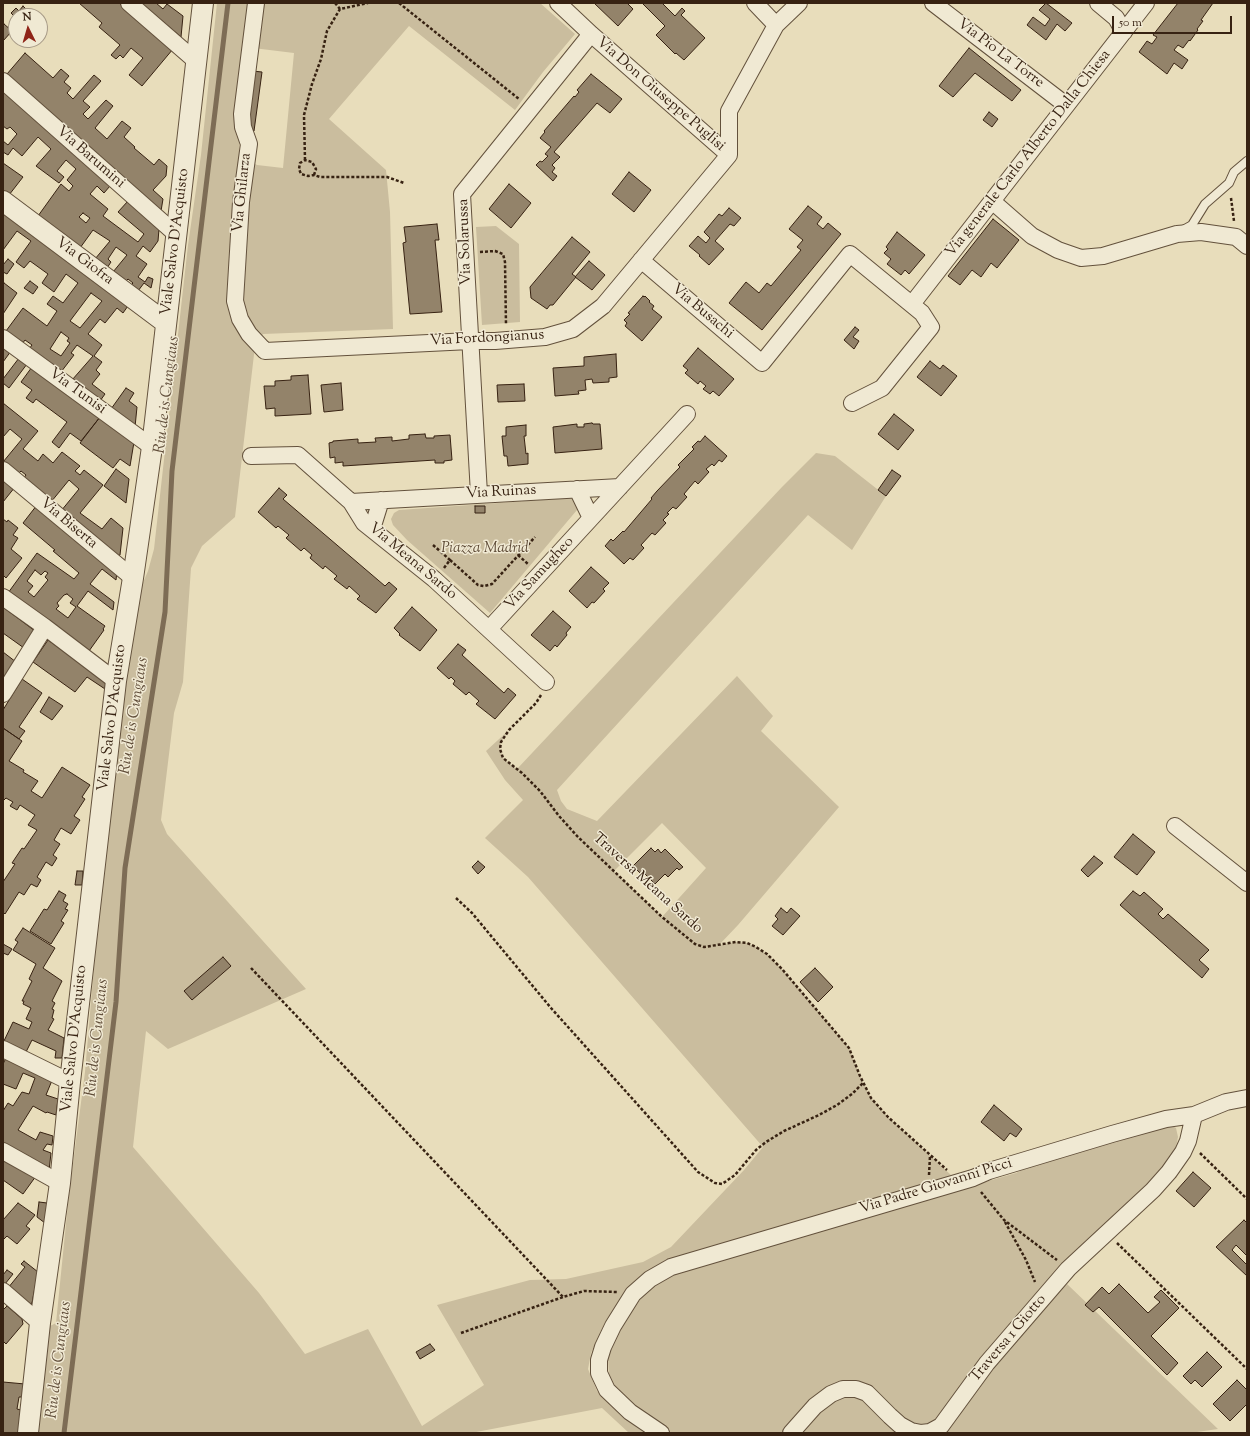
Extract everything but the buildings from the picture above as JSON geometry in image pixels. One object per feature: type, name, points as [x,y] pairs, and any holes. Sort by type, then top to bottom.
[{"type":"street","points":[[129,3],[197,62]]},
{"type":"street","name":"Viale Salvo D'Acquisto","points":[[28,1433],[40,1324],[60,1182],[116,681],[152,447],[203,3]]},
{"type":"street","name":"Via Ghilarza","points":[[256,3],[242,114],[243,128],[248,144],[241,202],[235,301],[240,319],[249,334],[265,351]]},
{"type":"street","name":"Via Don Giuseppe Puglisi","points":[[558,3],[591,34],[729,155]]},
{"type":"street","points":[[755,3],[776,25]]},
{"type":"street","points":[[729,155],[729,111],[776,25],[799,3]]},
{"type":"street","name":"Via Pio La Torre","points":[[933,3],[1066,105]]},
{"type":"street","points":[[1098,3],[1116,18],[1124,32]]},
{"type":"street","name":"Via generale Carlo Alberto Dalla Chiesa","points":[[912,304],[1146,3]]},
{"type":"street","name":"Via Solarussa","points":[[479,494],[462,194],[591,34]]},
{"type":"street","name":"Via Barumini","points":[[3,81],[177,235]]},
{"type":"street","name":"Via Fordongianus","points":[[265,351],[506,340],[545,337],[573,329],[603,306],[729,155]]},
{"type":"street","name":"Via Giofra","points":[[3,201],[166,323]]},
{"type":"street","points":[[992,202],[1032,236],[1058,250],[1080,258],[1103,256],[1177,234],[1201,232],[1241,242]]},
{"type":"street","name":"Via Busachi","points":[[641,260],[762,363],[850,254],[912,304]]},
{"type":"street","points":[[852,403],[882,388],[931,326],[922,313],[912,304]]},
{"type":"street","name":"Via Tunisi","points":[[3,338],[152,447]]},
{"type":"street","name":"Via Samugheo","points":[[489,629],[687,414]]},
{"type":"street","name":"Via Meana Sardo","points":[[251,456],[298,455],[351,502],[364,523],[434,579],[546,682]]},
{"type":"street","name":"Via Biserta","points":[[3,470],[133,578]]},
{"type":"street","name":"Via Ruinas","points":[[351,502],[620,486]]},
{"type":"street","points":[[577,489],[591,518]]},
{"type":"street","points":[[372,529],[381,500]]},
{"type":"street","points":[[3,597],[116,681]]},
{"type":"street","points":[[3,694],[45,627]]},
{"type":"street","points":[[1175,826],[1247,883]]},
{"type":"street","points":[[3,1049],[70,1082]]},
{"type":"street","name":"Via Padre Giovanni Picci","points":[[661,1433],[630,1412],[607,1390],[599,1373],[599,1360],[603,1347],[613,1326],[633,1294],[650,1279],[670,1267],[966,1180],[989,1171],[1112,1134],[1166,1119],[1194,1115],[1226,1102],[1247,1098]]},
{"type":"street","name":"Traversa 1 Giotto","points":[[791,1433],[815,1406],[831,1394],[844,1389],[856,1389],[867,1393],[900,1425],[911,1431],[921,1433],[930,1432],[941,1426],[988,1363],[1068,1269],[1153,1190],[1169,1172],[1183,1152],[1188,1141],[1194,1115]]},
{"type":"street","points":[[3,1151],[60,1182]]},
{"type":"street","points":[[3,1291],[40,1324]]},
{"type":"lane","points":[[1177,234],[1192,225],[1205,204],[1229,183],[1234,172],[1247,161]]},
{"type":"path","points":[[335,3],[340,9]]},
{"type":"path","points":[[305,160],[304,115],[312,84],[321,59],[327,31],[340,9],[368,3]]},
{"type":"path","points":[[399,3],[531,108]]},
{"type":"path","points":[[314,175],[316,169],[312,162],[305,160],[300,163],[299,169],[302,174],[308,176],[387,177],[404,183]]},
{"type":"path","points":[[1229,183],[1241,242]]},
{"type":"path","points":[[465,253],[494,251],[503,254],[505,262],[506,340]]},
{"type":"path","points":[[433,545],[478,585],[484,586],[492,584],[535,536]]},
{"type":"path","points":[[434,579],[450,560]]},
{"type":"path","name":"Traversa Meana Sardo","points":[[546,682],[543,693],[536,703],[509,730],[501,742],[500,749],[503,758],[522,773],[540,791],[559,816],[578,837],[662,917],[695,944],[704,947],[736,942],[747,943],[767,954],[782,969],[849,1048],[863,1083],[871,1098],[888,1117],[966,1180],[984,1197],[1004,1220]]},
{"type":"path","points":[[456,898],[472,913],[551,1008],[698,1172],[715,1183],[722,1184],[735,1175],[756,1150],[766,1142],[784,1131],[837,1105],[852,1094],[863,1083]]},
{"type":"path","points":[[251,968],[563,1297]]},
{"type":"path","points":[[1188,1141],[1247,1200]]},
{"type":"path","points":[[1004,1220],[1068,1269]]},
{"type":"path","points":[[1004,1220],[1026,1260],[1036,1284],[1036,1307]]},
{"type":"path","points":[[1106,1234],[1122,1247],[1247,1369]]},
{"type":"path","points":[[461,1333],[584,1291],[633,1294]]},
{"type":"green space","points":[[217,3],[540,3],[575,34],[543,72],[515,110],[409,26],[329,119],[386,170],[390,212],[393,329],[263,334],[255,346],[235,517],[202,546],[191,568],[183,682],[174,713],[161,820],[167,834],[306,989],[168,1049],[146,1031],[133,1147],[259,1293],[305,1354],[368,1329],[422,1426],[484,1385],[437,1305],[530,1280],[566,1279],[643,1262],[671,1247],[744,1170],[763,1147],[528,877],[485,838],[523,800],[505,780],[486,751],[509,730],[501,742],[500,749],[503,758],[517,769],[782,487],[816,453],[835,456],[886,496],[852,550],[808,515],[557,790],[561,801],[567,809],[597,821],[737,676],[773,716],[761,731],[839,807],[738,925],[719,945],[736,942],[747,943],[767,954],[782,969],[849,1048],[860,1076],[871,1098],[888,1117],[951,1175],[915,1190],[628,1288],[605,1322],[591,1353],[588,1369],[597,1391],[650,1433],[629,1433],[602,1408],[471,1433],[34,1433],[46,1328],[56,1323],[69,1194],[85,1072],[100,896],[136,599],[148,571],[154,549],[188,245],[201,155]],"holes":[[[245,47],[294,53],[283,168],[257,165],[239,153]],[[662,823],[706,868],[662,917],[614,871]]]},
{"type":"green space","points":[[496,226],[519,244],[520,322],[482,325],[476,227]]},
{"type":"green space","name":"Piazza Madrid","points":[[573,499],[578,508],[577,510],[490,613],[407,540],[393,525],[391,519],[394,513],[399,510]]},
{"type":"green space","points":[[1169,1124],[1176,1128],[1178,1137],[1174,1158],[936,1420],[924,1425],[913,1425],[903,1419],[872,1390],[814,1399],[783,1433],[671,1433],[631,1406],[618,1392],[609,1377],[608,1359],[612,1345],[622,1323],[649,1288],[668,1274],[1016,1173],[1034,1164]]},
{"type":"green space","points":[[1067,1284],[1218,1429],[1190,1433],[942,1433],[989,1373],[1053,1296]]},
{"type":"green space","points":[[857,1395],[903,1433],[798,1433],[812,1418],[839,1396]]},
{"type":"waterway","name":"Riu de is Cungiaus","points":[[64,1433],[116,1002],[125,868],[165,612],[172,471],[228,3]]}]
